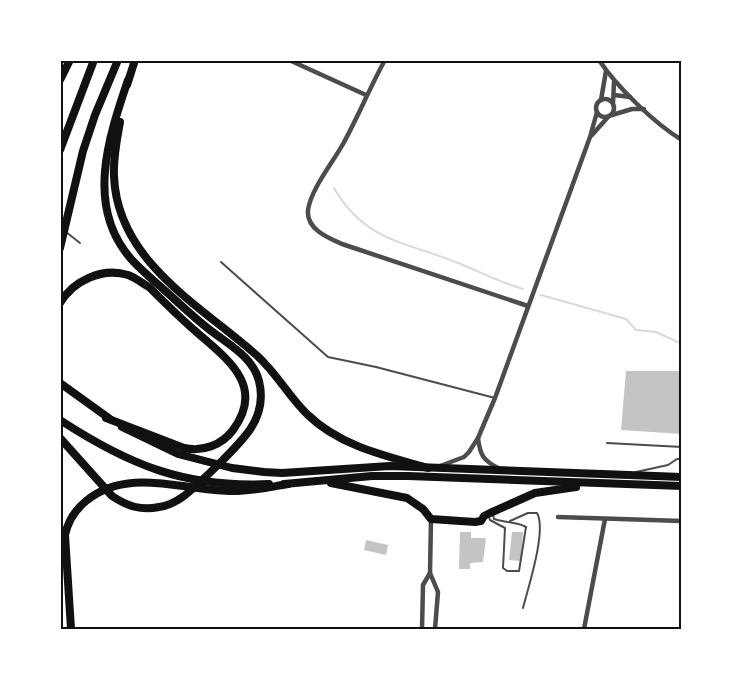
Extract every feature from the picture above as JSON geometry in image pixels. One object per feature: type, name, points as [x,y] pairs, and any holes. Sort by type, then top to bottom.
[{"type":"highway","points":[[60,80],[70,60]]},
{"type":"highway","points":[[60,150],[94,60]]},
{"type":"highway","points":[[60,248],[88,134],[118,60]]},
{"type":"highway","points":[[60,438],[120,501],[134,508],[151,508],[168,505],[183,496],[241,441],[250,429],[260,407],[261,392],[255,370],[248,359],[201,323],[131,259],[120,244],[108,217],[104,203],[104,171],[116,116],[135,60]]},
{"type":"highway","points":[[128,80],[117,136],[114,175],[117,203],[122,217],[145,257],[196,307],[256,354],[300,406],[321,425],[370,452],[431,468]]},
{"type":"highway","points":[[60,303],[74,287],[92,276],[126,275],[149,287],[233,364],[243,383],[245,404],[240,421],[223,440],[204,449],[184,448],[106,418]]},
{"type":"highway","points":[[72,629],[65,535],[74,514],[90,498],[119,484],[143,482],[228,491],[288,484]]},
{"type":"main road","points":[[60,383],[106,418],[145,440],[178,454],[245,471],[282,473],[390,466],[682,477]]},
{"type":"main road","points":[[60,420],[95,443],[158,472],[233,485],[288,484],[408,476],[682,486]]},
{"type":"main road","points":[[318,481],[356,486],[407,498],[423,509],[431,519],[481,522],[484,516],[535,493],[618,484]]},
{"type":"street","points":[[289,60],[366,95]]},
{"type":"street","points":[[385,60],[344,141],[314,193],[308,212],[313,226],[321,235],[342,244],[528,306]]},
{"type":"street","points":[[599,60],[614,81],[644,110],[666,131],[682,140]]},
{"type":"street","points":[[431,468],[464,457],[478,438],[495,398],[590,137],[597,105],[601,100],[606,71]]},
{"type":"street","points":[[590,137],[614,111],[614,81]]},
{"type":"street","points":[[615,95],[632,98]]},
{"type":"street","points":[[601,100],[605,99],[613,103]]},
{"type":"street","points":[[597,112],[603,117],[632,109],[644,110]]},
{"type":"street","points":[[478,438],[483,459],[503,471]]},
{"type":"street","points":[[558,517],[682,521]]},
{"type":"street","points":[[431,519],[430,573],[438,592],[435,629]]},
{"type":"street","points":[[584,629],[605,519]]},
{"type":"street","points":[[422,629],[423,585],[430,573]]},
{"type":"lane","points":[[60,227],[80,243]]},
{"type":"lane","points":[[220,262],[328,357],[495,398]]},
{"type":"lane","points":[[607,443],[682,447]]},
{"type":"lane","points":[[624,475],[668,465],[677,459],[682,459]]},
{"type":"lane","points":[[491,513],[490,520],[505,528],[504,568],[507,571],[519,571],[526,527],[510,521]]},
{"type":"lane","points":[[491,513],[494,519],[506,522],[528,513],[537,513],[541,520],[523,608]]},
{"type":"building","points":[[626,371],[682,371],[682,434],[621,430]]},
{"type":"building","points":[[460,532],[471,532],[471,538],[486,538],[483,562],[470,563],[470,569],[459,569]]},
{"type":"building","points":[[512,532],[523,532],[521,561],[509,560]]},
{"type":"building","points":[[366,540],[388,545],[386,555],[364,550]]},
{"type":"waterway","points":[[334,188],[346,206],[359,220],[373,230],[388,238],[523,289]]},
{"type":"waterway","points":[[541,295],[626,319],[636,330],[656,332],[682,344]]}]
